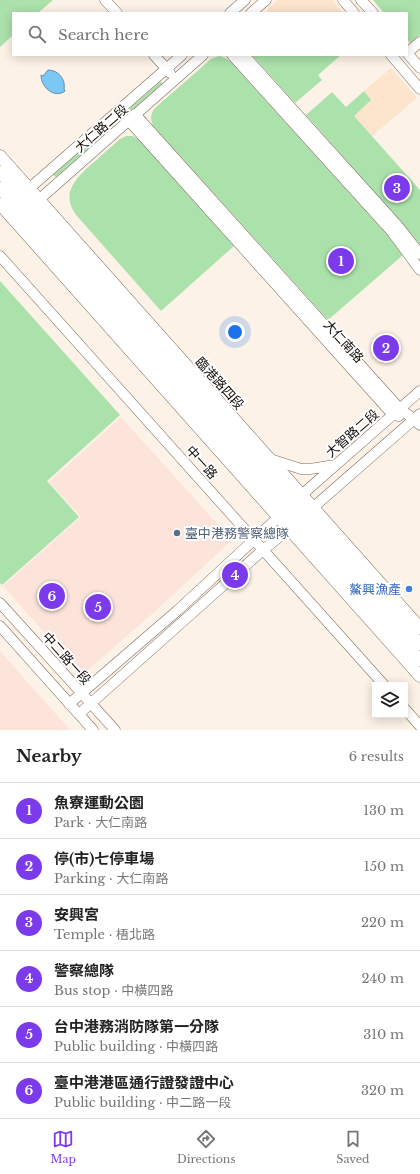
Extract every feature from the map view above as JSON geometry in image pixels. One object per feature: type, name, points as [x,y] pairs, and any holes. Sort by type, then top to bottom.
[{"type":"main road","name":"臨港路四段","points":[[0,156],[14,200]]},
{"type":"main road","name":"臨港路四段","points":[[0,172],[14,200],[27,210],[290,506],[420,644]]},
{"type":"main road","name":"臨港路四段","points":[[0,188],[27,210],[270,459],[290,506]]},
{"type":"main road","name":"臨港路四段","points":[[27,210],[301,518],[420,660]]},
{"type":"main road","name":"臨港路四段","points":[[301,518],[420,628]]},
{"type":"main road","name":"臨港路四段","points":[[301,518],[420,676]]},
{"type":"street","points":[[105,0],[116,12]]},
{"type":"street","points":[[231,12],[245,0]]},
{"type":"street","points":[[252,12],[266,0]]},
{"type":"street","points":[[343,0],[353,12]]},
{"type":"street","points":[[361,0],[372,12]]},
{"type":"street","points":[[408,52],[420,42]]},
{"type":"street","points":[[408,54],[420,68]]},
{"type":"street","points":[[155,56],[176,79]]},
{"type":"street","name":"大仁路二段","points":[[14,200],[181,56]]},
{"type":"street","name":"大仁路二段","points":[[27,210],[203,56]]},
{"type":"street","points":[[233,56],[392,232],[420,270]]},
{"type":"street","points":[[245,56],[398,226],[420,254]]},
{"type":"street","points":[[391,56],[420,89]]},
{"type":"street","name":"大仁南路","points":[[132,118],[396,412]]},
{"type":"street","name":"中一路","points":[[0,256],[381,682]]},
{"type":"street","name":"大智路二段","points":[[69,704],[178,610],[290,506],[420,391]]},
{"type":"street","points":[[396,412],[418,419]]},
{"type":"street","points":[[79,714],[263,550],[418,419]]},
{"type":"street","points":[[270,459],[300,469],[335,466]]},
{"type":"street","name":"中二路一段","points":[[0,603],[114,730]]},
{"type":"street","points":[[0,626],[93,730]]},
{"type":"street","points":[[408,712],[420,726]]},
{"type":"shaded area","points":[[278,0],[332,0],[342,12],[269,12],[267,10]]},
{"type":"shaded area","points":[[391,68],[417,98],[372,136],[353,116],[371,100],[364,91]]},
{"type":"shaded area","points":[[121,417],[230,538],[231,541],[161,606],[88,670],[83,671],[77,669],[3,586],[81,517],[49,482]]},
{"type":"shaded area","points":[[0,651],[70,730],[0,730]]},
{"type":"green space","points":[[0,0],[53,0],[39,12],[12,12],[12,36],[0,47]]},
{"type":"green space","points":[[373,0],[420,0],[420,35],[410,43],[408,40],[408,12],[383,12]]},
{"type":"green space","points":[[219,56],[230,61],[388,236],[403,255],[328,320],[153,125],[151,115],[153,110],[211,59]]},
{"type":"green space","points":[[253,56],[340,56],[318,75],[322,80],[295,103]]},
{"type":"green space","points":[[160,82],[162,82],[162,84],[56,177],[53,175]]},
{"type":"green space","points":[[364,91],[371,100],[354,116],[420,190],[420,244],[306,115],[332,92],[346,107]]},
{"type":"green space","points":[[126,136],[133,136],[139,140],[234,246],[161,311],[77,216],[72,208],[70,200],[72,186],[76,180],[120,139]]},
{"type":"green space","points":[[0,281],[120,415],[47,481],[79,517],[2,585],[0,583]]},
{"type":"water","points":[[48,70],[58,73],[64,82],[65,91],[57,94],[53,93],[43,84],[41,75],[43,76]]},
{"type":"place","name":"安興宮","points":[[397,188]]},
{"type":"place","name":"魚寮運動公園","points":[[341,261]]},
{"type":"place","name":"停(市)七停車場","points":[[386,348]]},
{"type":"place","name":"臺中港務警察總隊","points":[[177,533]]},
{"type":"place","name":"警察總隊","points":[[235,575]]},
{"type":"place","name":"鰲興漁產","points":[[409,589]]},
{"type":"place","name":"臺中港港區通行證發證中心","points":[[52,596]]},
{"type":"place","name":"台中港務消防隊第一分隊","points":[[98,607]]}]
